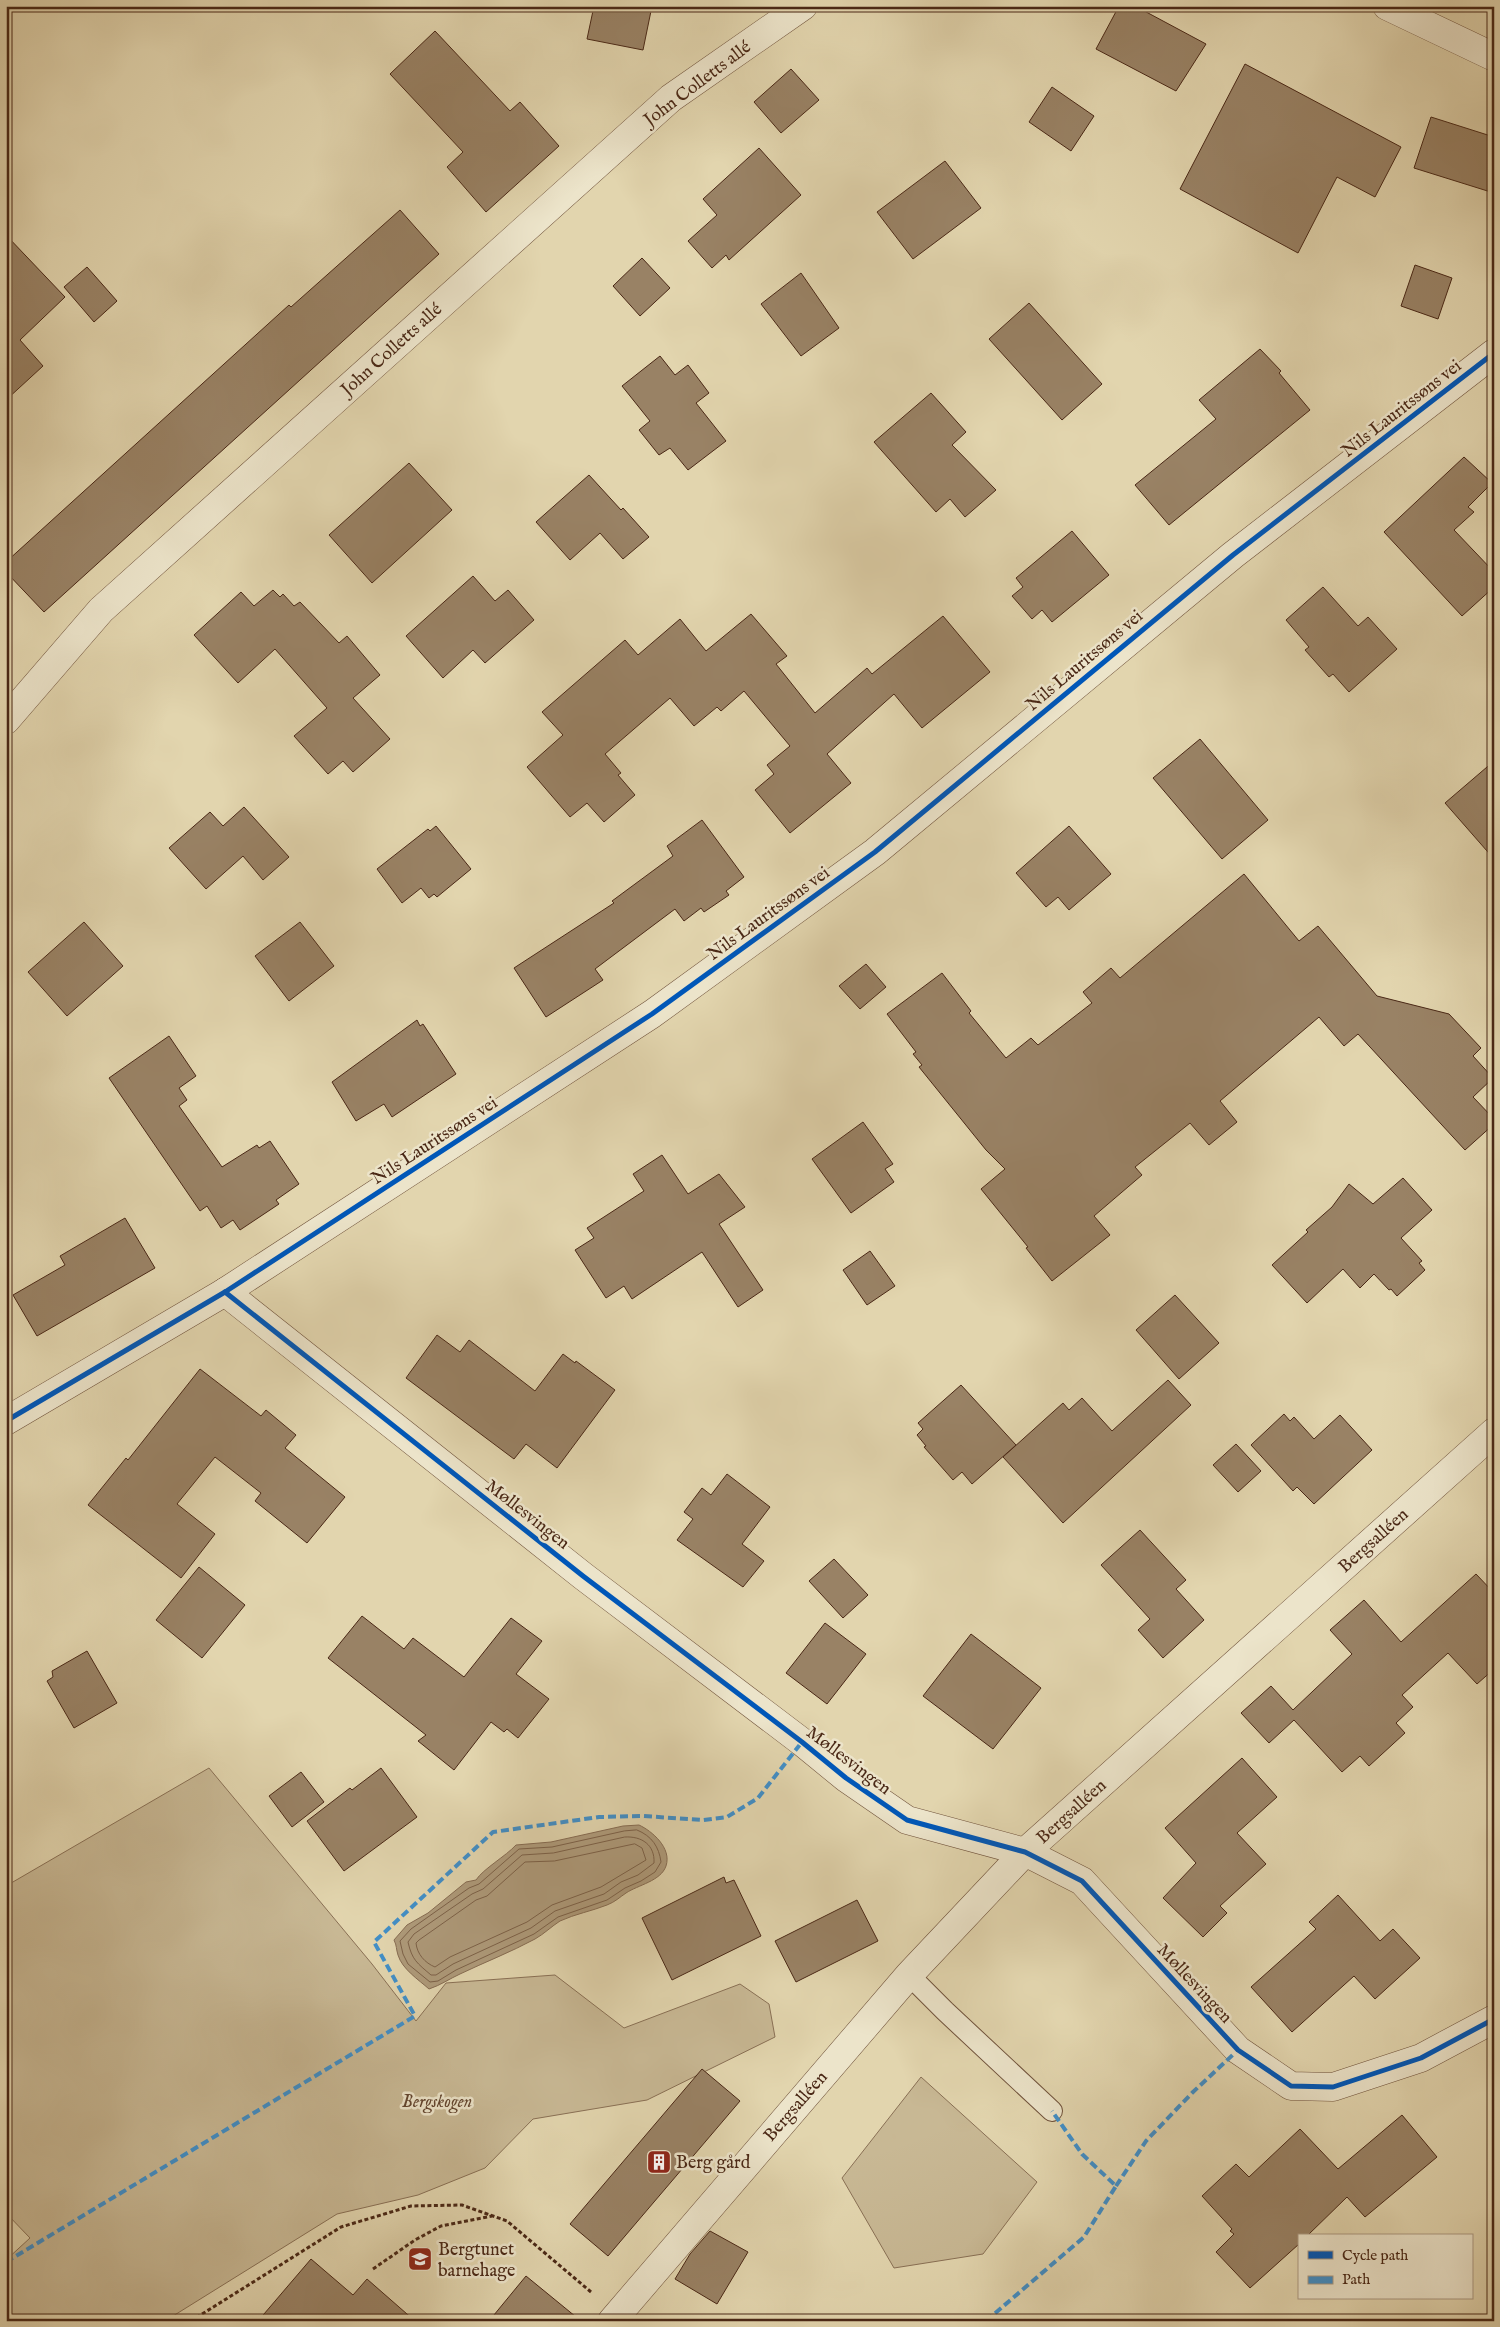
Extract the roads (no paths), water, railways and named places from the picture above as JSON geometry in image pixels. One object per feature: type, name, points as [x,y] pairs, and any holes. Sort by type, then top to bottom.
[{"type":"street","name":"John Colletts allé","points":[[6,720],[101,610],[671,98],[803,6]]},
{"type":"street","points":[[1387,6],[1494,57]]},
{"type":"street","name":"Nils Lauritssøns vei","points":[[6,1421],[225,1292],[652,1014],[875,852],[1233,555],[1494,353]]},
{"type":"street","name":"Møllesvingen","points":[[225,1292],[583,1576],[794,1736],[846,1778],[907,1820],[1025,1852],[1082,1881],[1238,2050],[1291,2086],[1333,2087],[1421,2058],[1494,2019]]},
{"type":"street","name":"Bergsalléen","points":[[614,2317],[909,1975],[1025,1852],[1494,1432]]},
{"type":"lane","points":[[909,1975],[1052,2111]]},
{"type":"water","points":[[639,1825],[650,1831],[664,1847],[667,1859],[666,1866],[654,1879],[631,1890],[610,1904],[560,1921],[526,1944],[429,1989],[411,1974],[400,1960],[394,1940],[407,1925],[428,1913],[466,1882],[476,1880],[484,1871],[516,1845],[551,1842],[623,1826]]},
{"type":"place","name":"Berg gård","points":[[659,2162]]},
{"type":"place","name":"Bergtunet barnehage","points":[[420,2259]]},
{"type":"park label","name":"Bergskogen","points":[[437,2101]]}]
